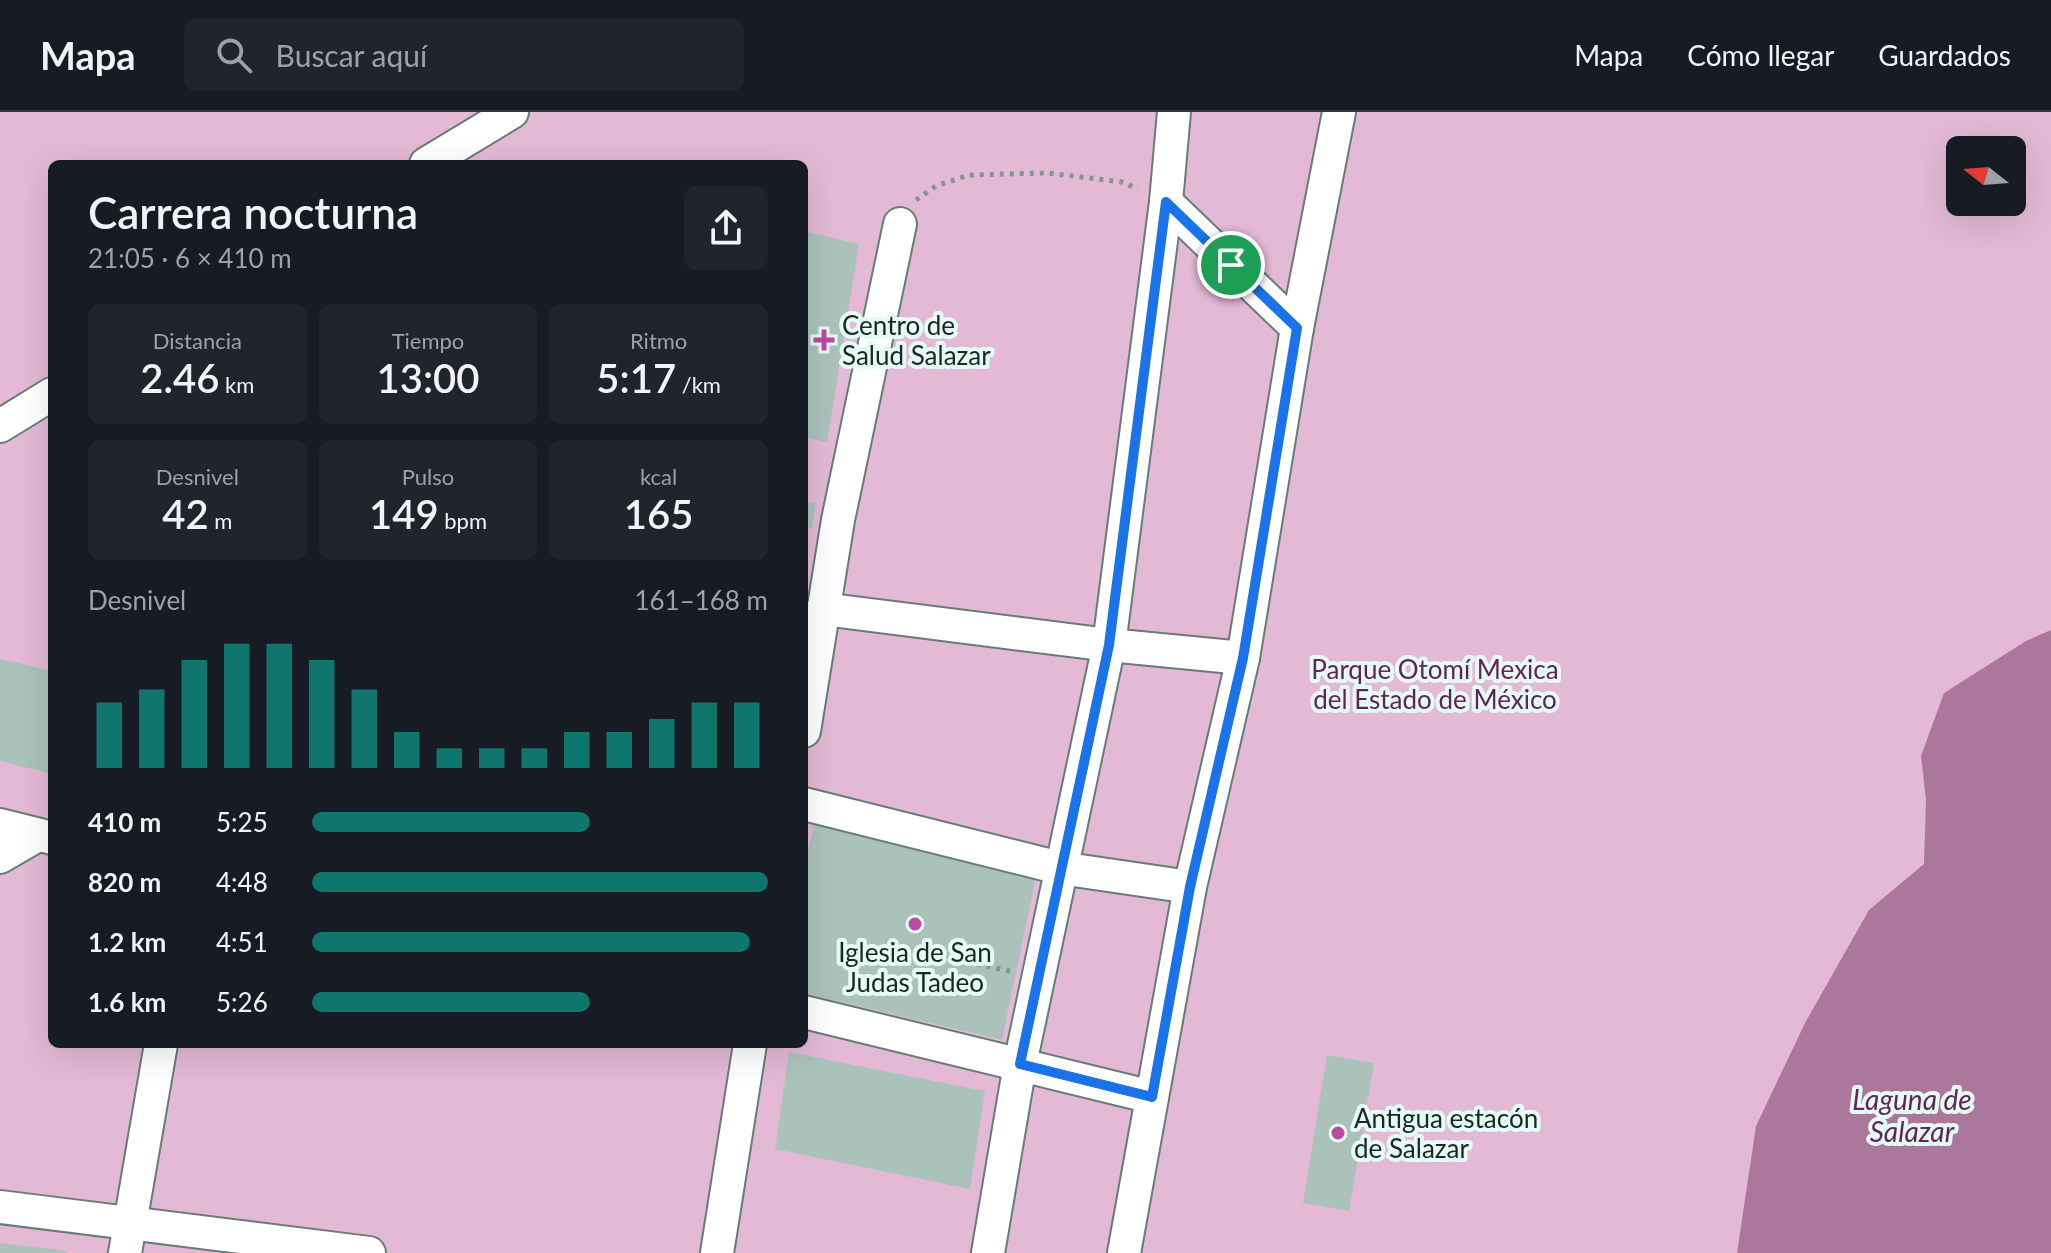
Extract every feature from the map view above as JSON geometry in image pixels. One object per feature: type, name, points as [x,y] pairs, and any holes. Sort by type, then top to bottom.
[{"type":"street","points":[[433,160],[512,112]]},
{"type":"street","points":[[988,1253],[1020,1064],[1109,645],[1166,202],[1174,112]]},
{"type":"street","points":[[1124,1253],[1190,887],[1243,658],[1297,328],[1339,112]]},
{"type":"street","points":[[1166,202],[1297,328]]},
{"type":"street","points":[[808,705],[838,520],[900,224]]},
{"type":"street","points":[[0,426],[48,396]]},
{"type":"street","points":[[823,609],[1109,645],[1243,658]]},
{"type":"street","points":[[808,805],[1060,868],[1190,887]]},
{"type":"street","points":[[0,825],[45,836]]},
{"type":"street","points":[[0,857],[45,836]]},
{"type":"street","points":[[808,1013],[1152,1097]]},
{"type":"street","points":[[128,1237],[160,1048]]},
{"type":"street","points":[[717,1253],[749,1048]]},
{"type":"street","points":[[0,1207],[128,1237],[369,1253]]},
{"type":"path","points":[[900,224],[913,202],[936,186],[969,175],[1048,173],[1122,182],[1166,202]]},
{"type":"path","points":[[918,952],[1038,977]]},
{"type":"green space","name":"Parque Otomí Mexica del Estado de México","points":[[0,112],[2051,112],[2051,1253],[0,1253]]},
{"type":"water","name":"Laguna de Salazar","points":[[2051,630],[2051,1253],[1737,1253],[1756,1126],[1805,1023],[1869,910],[1924,864],[1926,800],[1921,756],[1944,693],[2026,641]]},
{"type":"building","name":"Centro de Salud Salazar","points":[[808,232],[859,244],[827,442],[808,438]]},
{"type":"building","points":[[808,502],[816,503],[812,528],[808,528]]},
{"type":"building","points":[[0,659],[48,670],[48,773],[0,761]]},
{"type":"building","name":"Iglesia de San Judas Tadeo","points":[[815,820],[1036,876],[1002,1040],[808,994],[808,851]]},
{"type":"building","points":[[789,1052],[985,1091],[970,1189],[775,1149]]},
{"type":"building","name":"Antigua estacón de Salazar","points":[[1327,1055],[1374,1063],[1349,1211],[1303,1203]]},
{"type":"building","points":[[0,1243],[67,1251],[0,1253]]},
{"type":"place","name":"Centro de Salud Salazar","points":[[824,340]]},
{"type":"place","name":"Iglesia de San Judas Tadeo","points":[[915,924]]},
{"type":"place","name":"Antigua estacón de Salazar","points":[[1338,1133]]},
{"type":"route","points":[[1166,202],[1231,265],[1297,328],[1243,658],[1190,887],[1152,1097],[1020,1064],[1109,645],[1166,202]]}]
